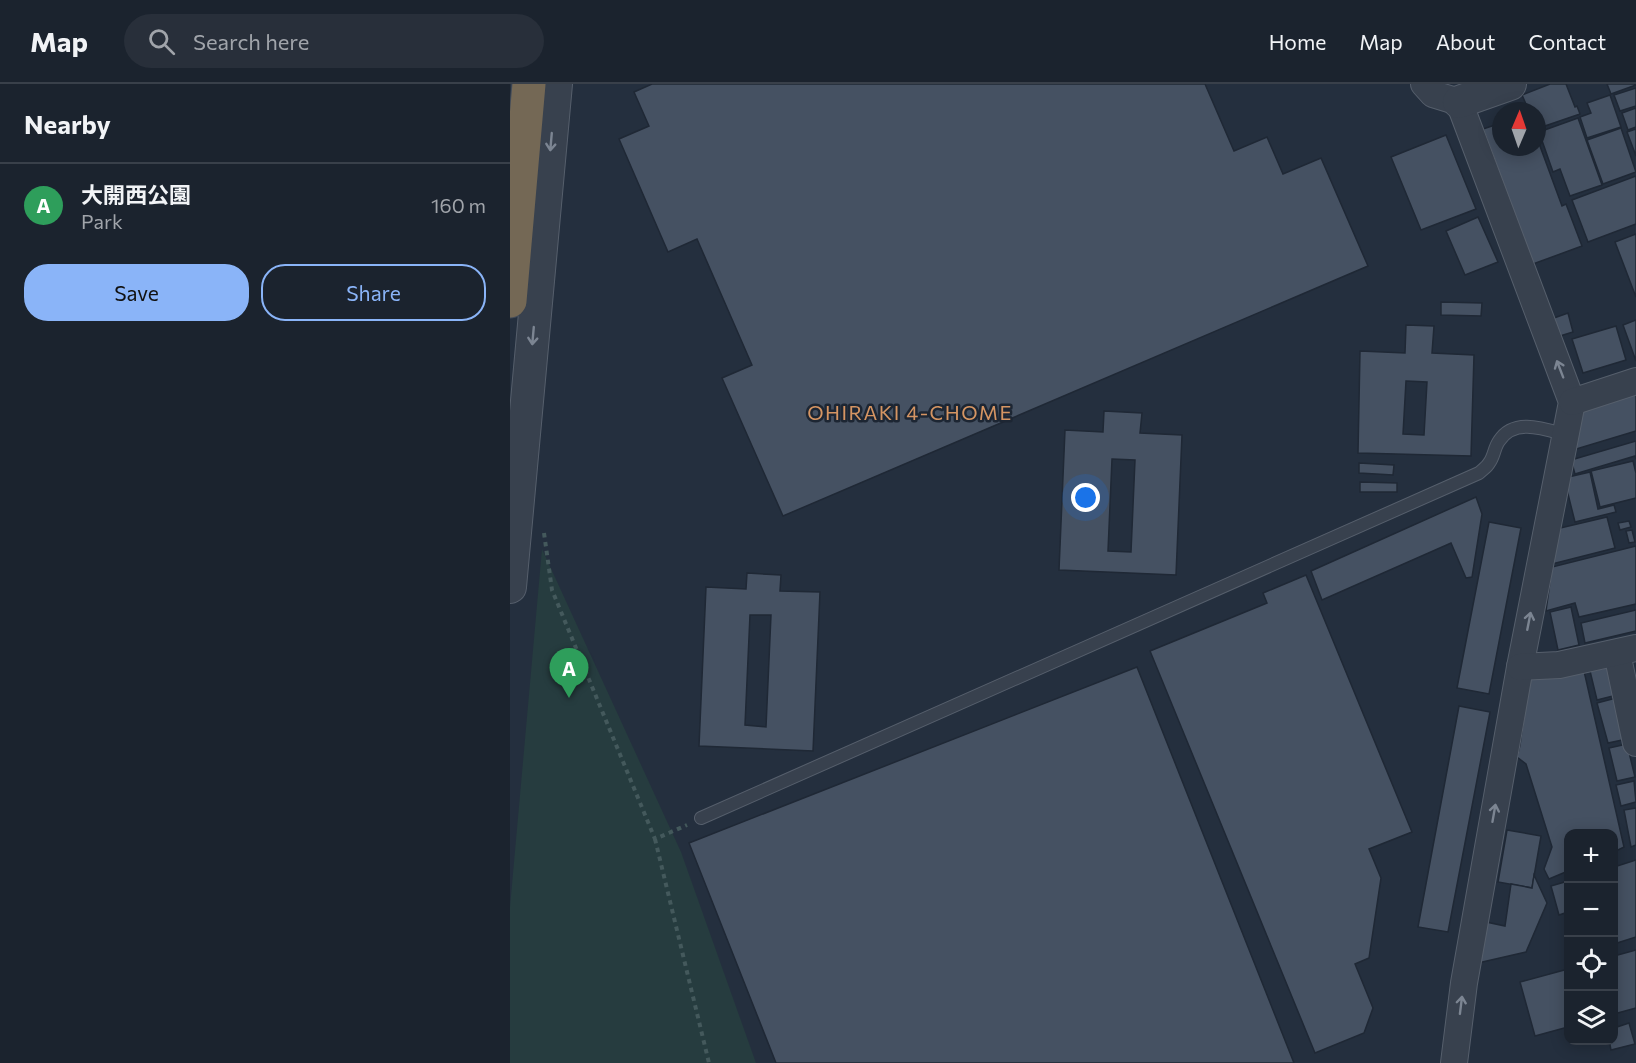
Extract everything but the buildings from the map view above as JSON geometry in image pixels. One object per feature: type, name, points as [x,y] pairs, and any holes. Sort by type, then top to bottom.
[{"type":"highway","points":[[510,300],[529,84]]},
{"type":"street","points":[[510,587],[556,84]]},
{"type":"street","points":[[1424,84],[1433,94],[1459,102],[1510,84]]},
{"type":"street","points":[[1454,1063],[1464,983],[1520,667],[1572,402],[1459,102]]},
{"type":"street","points":[[1572,402],[1636,381]]},
{"type":"street","points":[[1520,667],[1559,665],[1626,651],[1636,743]]},
{"type":"lane","points":[[701,818],[1479,473],[1490,463],[1499,441],[1508,432],[1520,427],[1536,426],[1566,435]]},
{"type":"path","points":[[544,531],[552,590],[656,839],[709,1063]]},
{"type":"path","points":[[656,839],[701,818]]},
{"type":"green space","points":[[542,549],[681,852],[756,1063],[510,1063],[510,907]]},
{"type":"place","name":"大開西公園","points":[[569,698]]},
{"type":"district","name":"OHIRAKI 4-CHOME","points":[[910,413]]}]
